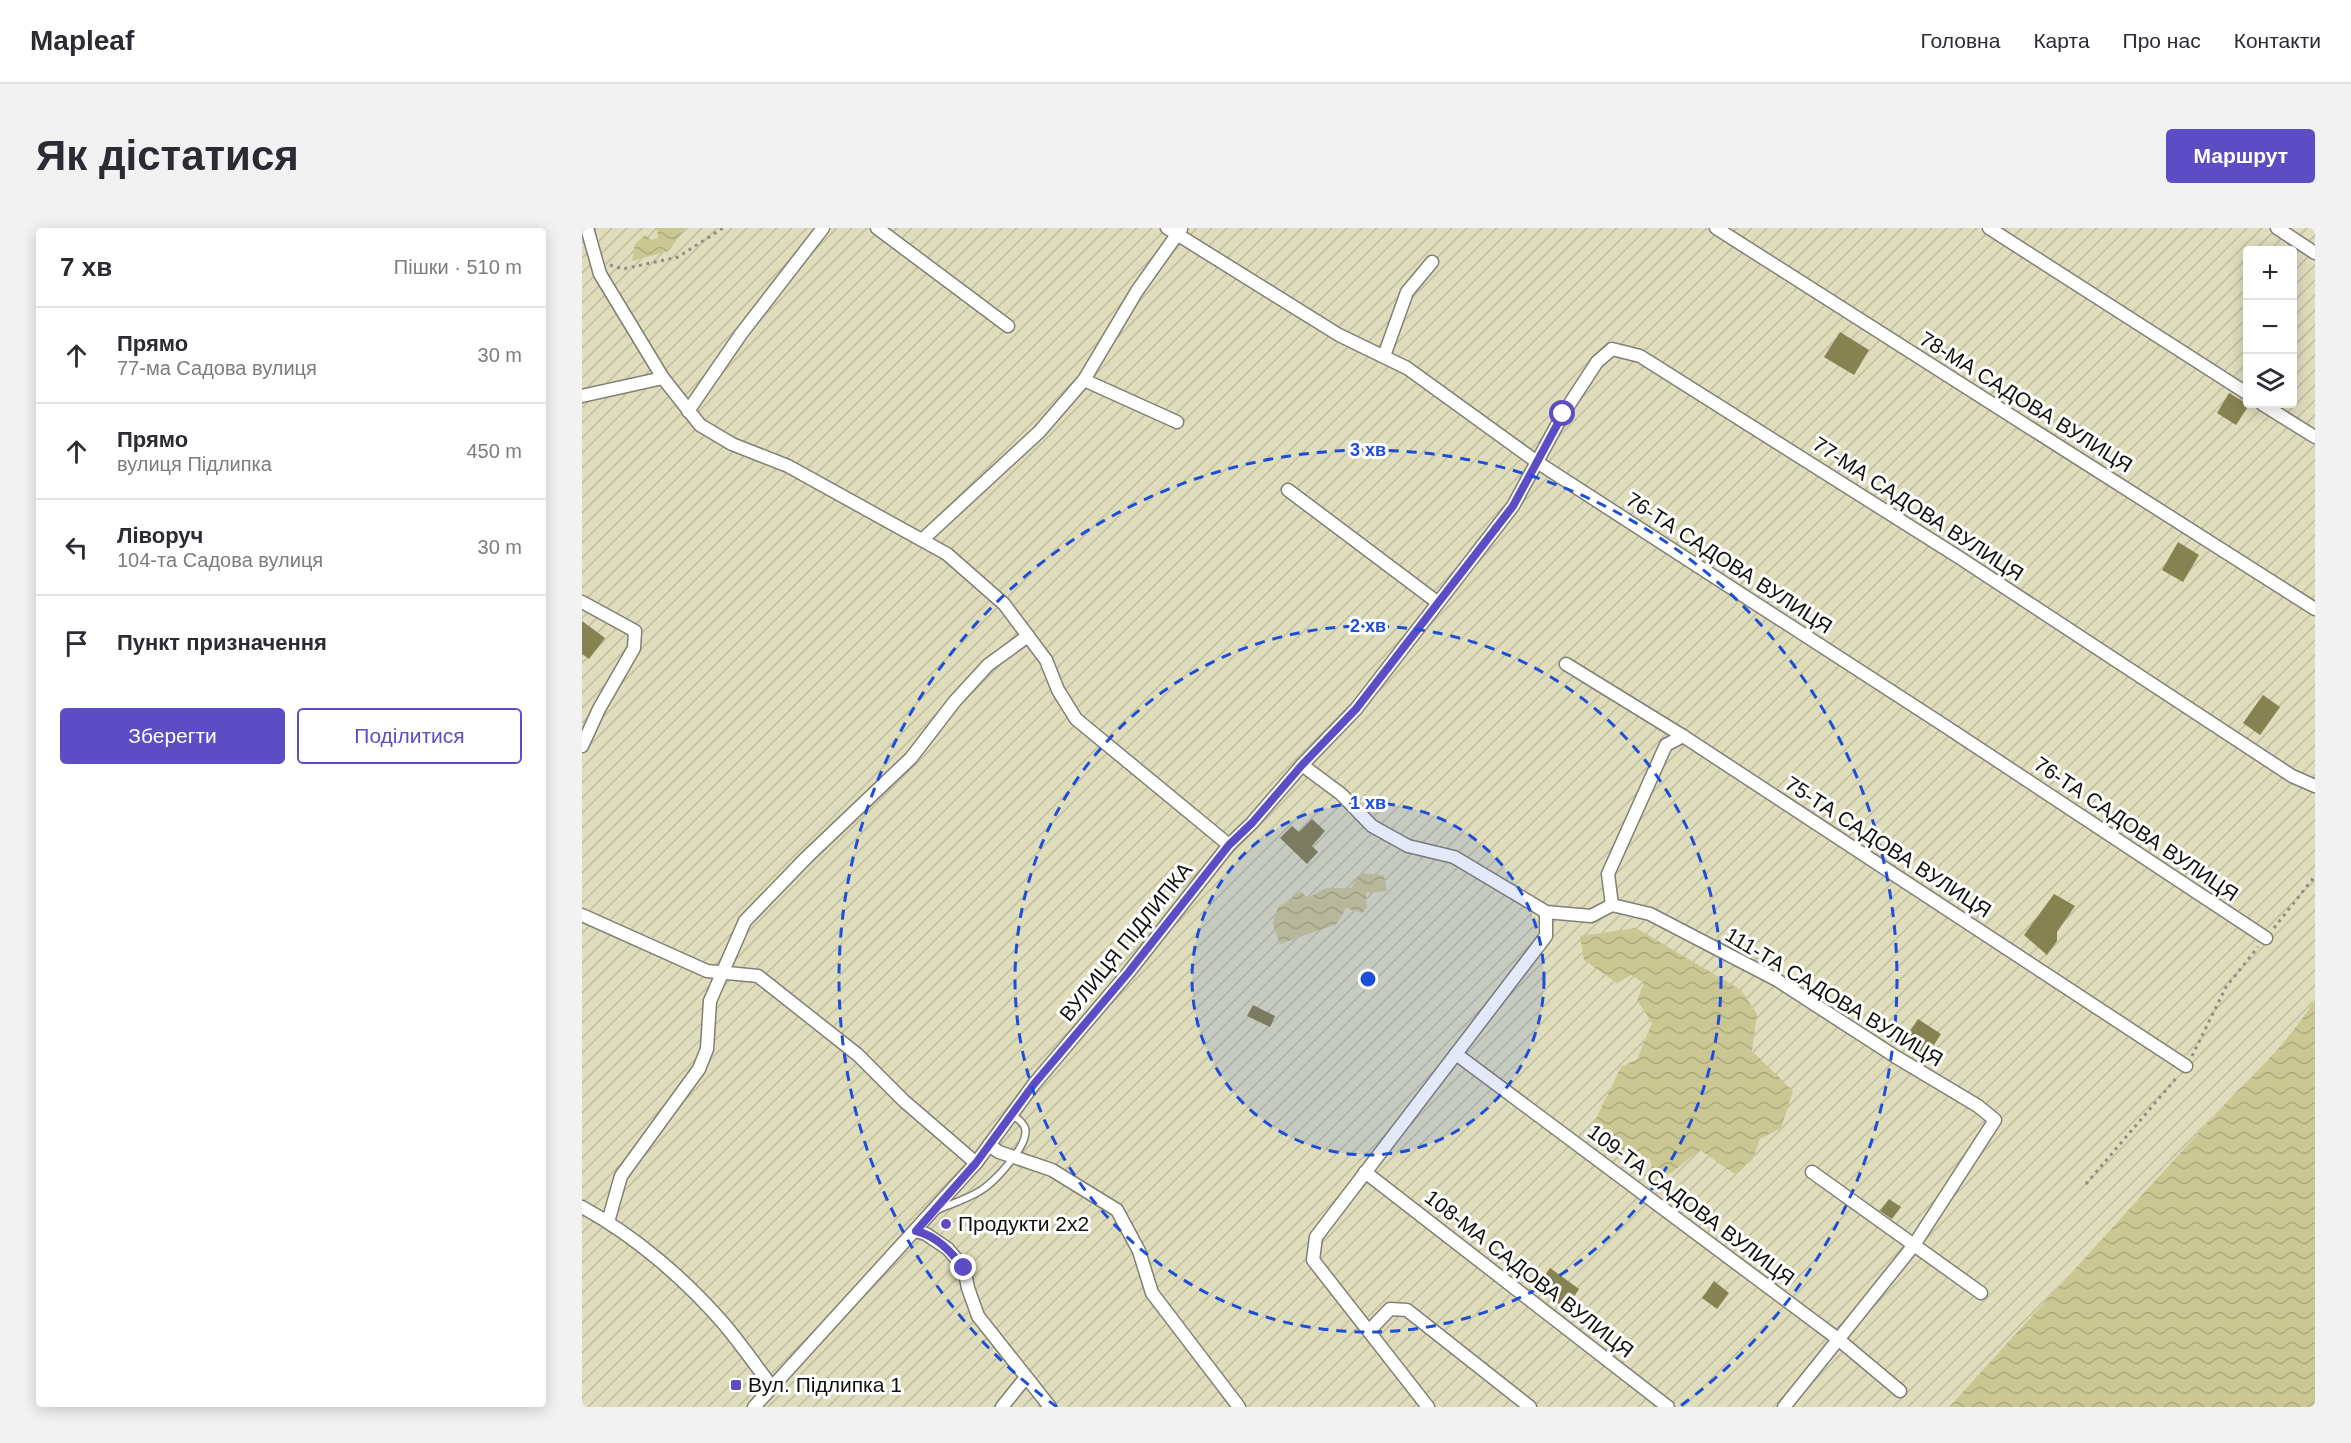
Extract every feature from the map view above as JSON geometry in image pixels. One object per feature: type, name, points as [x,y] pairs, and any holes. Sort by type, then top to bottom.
[{"type":"street","points":[[587,228],[600,274],[663,378],[700,425],[732,444],[788,466],[947,554],[1004,604],[1046,660],[1058,690],[1076,719],[1229,845]]},
{"type":"street","points":[[687,411],[741,334],[823,228]]},
{"type":"street","points":[[877,228],[1008,326]]},
{"type":"street","name":"78-МА САДОВА ВУЛИЦЯ","points":[[1716,228],[2315,609]]},
{"type":"street","points":[[1989,228],[2243,391]]},
{"type":"street","points":[[2277,228],[2315,253]]},
{"type":"street","points":[[922,540],[1039,432],[1084,380],[1175,230]]},
{"type":"street","name":"76-ТА САДОВА ВУЛИЦЯ","points":[[1175,230],[1339,335],[1407,368],[1537,462],[1946,726],[2266,938]]},
{"type":"street","points":[[1384,356],[1407,292],[1432,262]]},
{"type":"street","name":"77-МА САДОВА ВУЛИЦЯ","points":[[1537,462],[1563,414],[1597,362],[1612,348],[1640,356],[1959,558],[2292,776],[2315,786]]},
{"type":"street","points":[[582,396],[663,378]]},
{"type":"street","points":[[1084,380],[1178,422]]},
{"type":"street","points":[[2268,408],[2315,437]]},
{"type":"street","name":"ВУЛИЦЯ ПІДЛИПКА","points":[[755,1407],[976,1163],[1034,1084],[1128,973],[1229,845],[1356,709],[1513,506],[1537,462]]},
{"type":"street","points":[[1288,490],[1437,602]]},
{"type":"street","points":[[582,602],[635,631],[634,648],[599,708],[582,746]]},
{"type":"street","points":[[608,1222],[621,1176],[699,1070],[706,1049],[710,1001],[745,921],[807,857],[910,758],[955,701],[988,666],[1028,636]]},
{"type":"street","name":"75-ТА САДОВА ВУЛИЦЯ","points":[[1566,664],[1683,736],[2186,1066]]},
{"type":"street","points":[[1302,765],[1341,794],[1372,826],[1408,846],[1454,857],[1546,912],[1590,916],[1612,904],[1608,874],[1666,745],[1683,736]]},
{"type":"street","name":"111-ТА САДОВА ВУЛИЦЯ","points":[[1612,904],[1650,914],[1777,980],[1896,1058],[1978,1106],[1995,1120],[1914,1245]]},
{"type":"street","points":[[1428,1407],[1313,1260],[1316,1237],[1546,936],[1546,912]]},
{"type":"street","points":[[582,915],[706,971],[758,976],[858,1054],[904,1101],[976,1163]]},
{"type":"street","name":"109-ТА САДОВА ВУЛИЦЯ","points":[[1456,1054],[1838,1340],[1900,1391]]},
{"type":"street","points":[[989,1145],[1014,1157],[1052,1170],[1117,1210],[1139,1251],[1152,1293],[1239,1407]]},
{"type":"street","name":"108-МА САДОВА ВУЛИЦЯ","points":[[1365,1172],[1668,1407]]},
{"type":"street","points":[[1812,1172],[1981,1293]]},
{"type":"street","points":[[582,1207],[608,1222],[664,1265],[724,1324],[772,1387]]},
{"type":"street","points":[[916,1231],[926,1234],[948,1249],[964,1268],[978,1316],[1050,1407]]},
{"type":"street","points":[[1784,1407],[1914,1245]]},
{"type":"street","points":[[1369,1331],[1390,1309],[1407,1310],[1530,1407]]},
{"type":"street","points":[[1002,1407],[1026,1377]]},
{"type":"lane","points":[[934,1211],[981,1191],[1014,1157],[1025,1140],[1025,1129],[1020,1120],[1012,1115]]},
{"type":"path","points":[[596,260],[622,269],[678,257],[723,228]]},
{"type":"path","points":[[2086,1184],[2186,1066],[2226,987],[2315,876]]},
{"type":"shaded area","points":[[582,228],[2315,228],[2315,999],[2277,1050],[2233,1095],[1949,1407],[582,1407]]},
{"type":"water","points":[[657,228],[685,228],[669,251],[632,261],[635,244],[645,235],[651,240],[658,238]]},
{"type":"water","points":[[1361,873],[1384,875],[1387,891],[1366,893],[1367,907],[1362,913],[1346,908],[1337,924],[1280,944],[1273,924],[1278,907],[1301,892],[1308,898],[1326,888],[1351,888]]},
{"type":"water","points":[[1636,928],[1741,990],[1757,1014],[1752,1051],[1793,1091],[1781,1128],[1760,1139],[1754,1155],[1735,1174],[1700,1150],[1671,1173],[1654,1174],[1649,1157],[1630,1159],[1610,1139],[1590,1131],[1621,1067],[1637,1059],[1652,1023],[1637,1000],[1644,983],[1631,975],[1617,983],[1584,960],[1580,936]]},
{"type":"water","points":[[2315,999],[2315,1407],[1949,1407],[2233,1095],[2277,1050]]},
{"type":"building","points":[[1840,332],[1869,350],[1854,375],[1824,357]]},
{"type":"building","points":[[2229,393],[2243,401],[2243,408],[2247,408],[2236,425],[2217,413]]},
{"type":"building","points":[[2178,542],[2199,555],[2183,582],[2162,570]]},
{"type":"building","points":[[582,621],[605,638],[589,659],[582,654]]},
{"type":"building","points":[[2263,695],[2280,707],[2260,735],[2243,723]]},
{"type":"building","points":[[1312,819],[1325,831],[1312,846],[1318,852],[1307,864],[1280,838],[1292,826],[1299,832]]},
{"type":"building","points":[[2054,894],[2075,906],[2057,932],[2057,941],[2047,955],[2024,935]]},
{"type":"building","points":[[1253,1005],[1275,1016],[1270,1027],[1247,1016]]},
{"type":"building","points":[[1918,1019],[1941,1034],[1926,1057],[1903,1042]]},
{"type":"building","points":[[1889,1199],[1901,1207],[1892,1219],[1880,1211]]},
{"type":"building","points":[[1550,1268],[1579,1289],[1566,1309],[1536,1288]]},
{"type":"building","points":[[1714,1281],[1729,1293],[1717,1309],[1702,1298]]},
{"type":"place","name":"Продукти 2х2","points":[[946,1224]]},
{"type":"place","name":"Вул. Підлипка 1","points":[[736,1385]]},
{"type":"route","points":[[964,1268],[948,1249],[926,1234],[916,1231],[976,1163],[1034,1084],[1128,973],[1229,845],[1356,709],[1513,506],[1563,414]]}]
